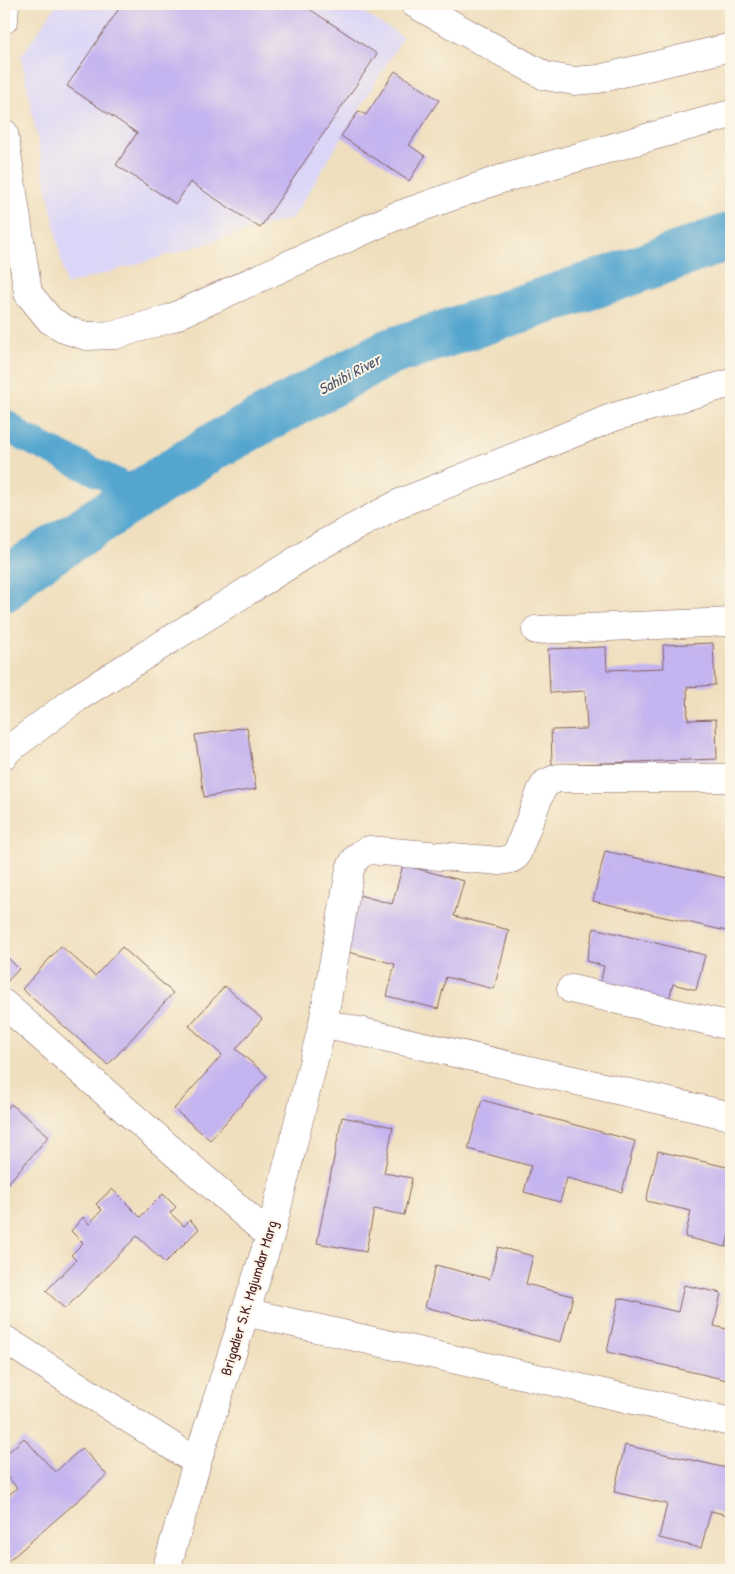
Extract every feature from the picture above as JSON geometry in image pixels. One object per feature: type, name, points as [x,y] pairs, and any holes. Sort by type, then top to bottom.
[{"type":"street","points":[[4,20],[5,4]]},
{"type":"street","points":[[415,4],[545,76],[574,81],[598,79],[731,47]]},
{"type":"street","points":[[5,143],[28,293],[50,320],[67,330],[86,336],[116,335],[171,318],[394,217],[498,180],[731,114]]},
{"type":"street","points":[[4,756],[8,750],[77,698],[321,545],[400,503],[614,417],[731,383]]},
{"type":"street","points":[[536,630],[731,622]]},
{"type":"street","name":"Brigadier S.K. Majumdar Marg","points":[[166,1570],[198,1462],[270,1236],[323,1023],[350,868],[354,861],[360,854],[369,850],[500,861],[511,859],[516,856],[541,791],[546,783],[558,778],[731,778]]},
{"type":"street","points":[[571,989],[731,1026]]},
{"type":"street","points":[[4,1004],[270,1236]]},
{"type":"street","points":[[323,1023],[731,1116]]},
{"type":"street","points":[[245,1312],[731,1422]]},
{"type":"street","points":[[4,1339],[198,1462]]},
{"type":"shaded area","points":[[57,4],[349,4],[403,37],[293,218],[66,285],[21,56]]},
{"type":"building","points":[[122,4],[302,4],[377,54],[260,228],[190,182],[176,204],[116,165],[137,133],[67,86]]},
{"type":"building","points":[[395,71],[439,100],[409,145],[425,156],[409,181],[341,136],[359,111],[366,115]]},
{"type":"building","points":[[713,643],[715,685],[687,687],[688,720],[716,719],[717,759],[552,765],[551,730],[587,729],[585,691],[550,693],[548,649],[606,647],[607,670],[664,668],[663,645]]},
{"type":"building","points":[[247,727],[256,789],[204,797],[195,735]]},
{"type":"building","points":[[605,851],[731,879],[731,932],[593,901]]},
{"type":"building","points":[[403,865],[464,881],[454,916],[509,930],[494,989],[446,977],[438,1009],[387,996],[395,964],[344,951],[359,895],[392,904]]},
{"type":"building","points":[[594,928],[705,955],[696,990],[673,984],[667,1007],[599,990],[604,966],[586,961]]},
{"type":"building","points":[[61,946],[95,976],[122,947],[173,993],[108,1065],[22,989]]},
{"type":"building","points":[[4,954],[19,969],[4,985]]},
{"type":"building","points":[[225,986],[262,1019],[236,1049],[267,1076],[210,1140],[174,1109],[222,1055],[189,1026]]},
{"type":"building","points":[[482,1100],[635,1141],[622,1192],[567,1178],[560,1202],[524,1192],[531,1166],[468,1149]]},
{"type":"building","points":[[11,1104],[49,1136],[4,1188],[4,1112]]},
{"type":"building","points":[[342,1117],[393,1127],[384,1173],[412,1178],[404,1215],[374,1209],[366,1252],[317,1243]]},
{"type":"building","points":[[658,1151],[731,1168],[731,1226],[726,1247],[685,1237],[691,1211],[646,1201]]},
{"type":"building","points":[[112,1189],[140,1217],[163,1194],[176,1207],[170,1213],[184,1226],[190,1220],[199,1229],[165,1263],[137,1236],[65,1309],[46,1291],[76,1260],[71,1255],[83,1243],[71,1231],[83,1217],[89,1224],[102,1210],[96,1204]]},
{"type":"building","points":[[498,1247],[533,1256],[526,1284],[573,1296],[561,1342],[425,1307],[436,1265],[490,1279]]},
{"type":"building","points":[[684,1285],[721,1293],[714,1326],[731,1330],[731,1381],[607,1352],[619,1298],[678,1312]]},
{"type":"building","points":[[24,1438],[55,1472],[82,1448],[107,1475],[4,1565],[4,1499],[17,1488],[6,1475],[4,1477],[4,1456]]},
{"type":"building","points":[[625,1445],[731,1469],[731,1516],[711,1511],[701,1548],[659,1538],[667,1504],[614,1492]]},
{"type":"waterway","name":"Sahibi River","points":[[4,588],[22,570],[211,448],[387,353],[614,278],[731,236]]},
{"type":"waterway","points":[[4,422],[23,437],[141,494]]}]
